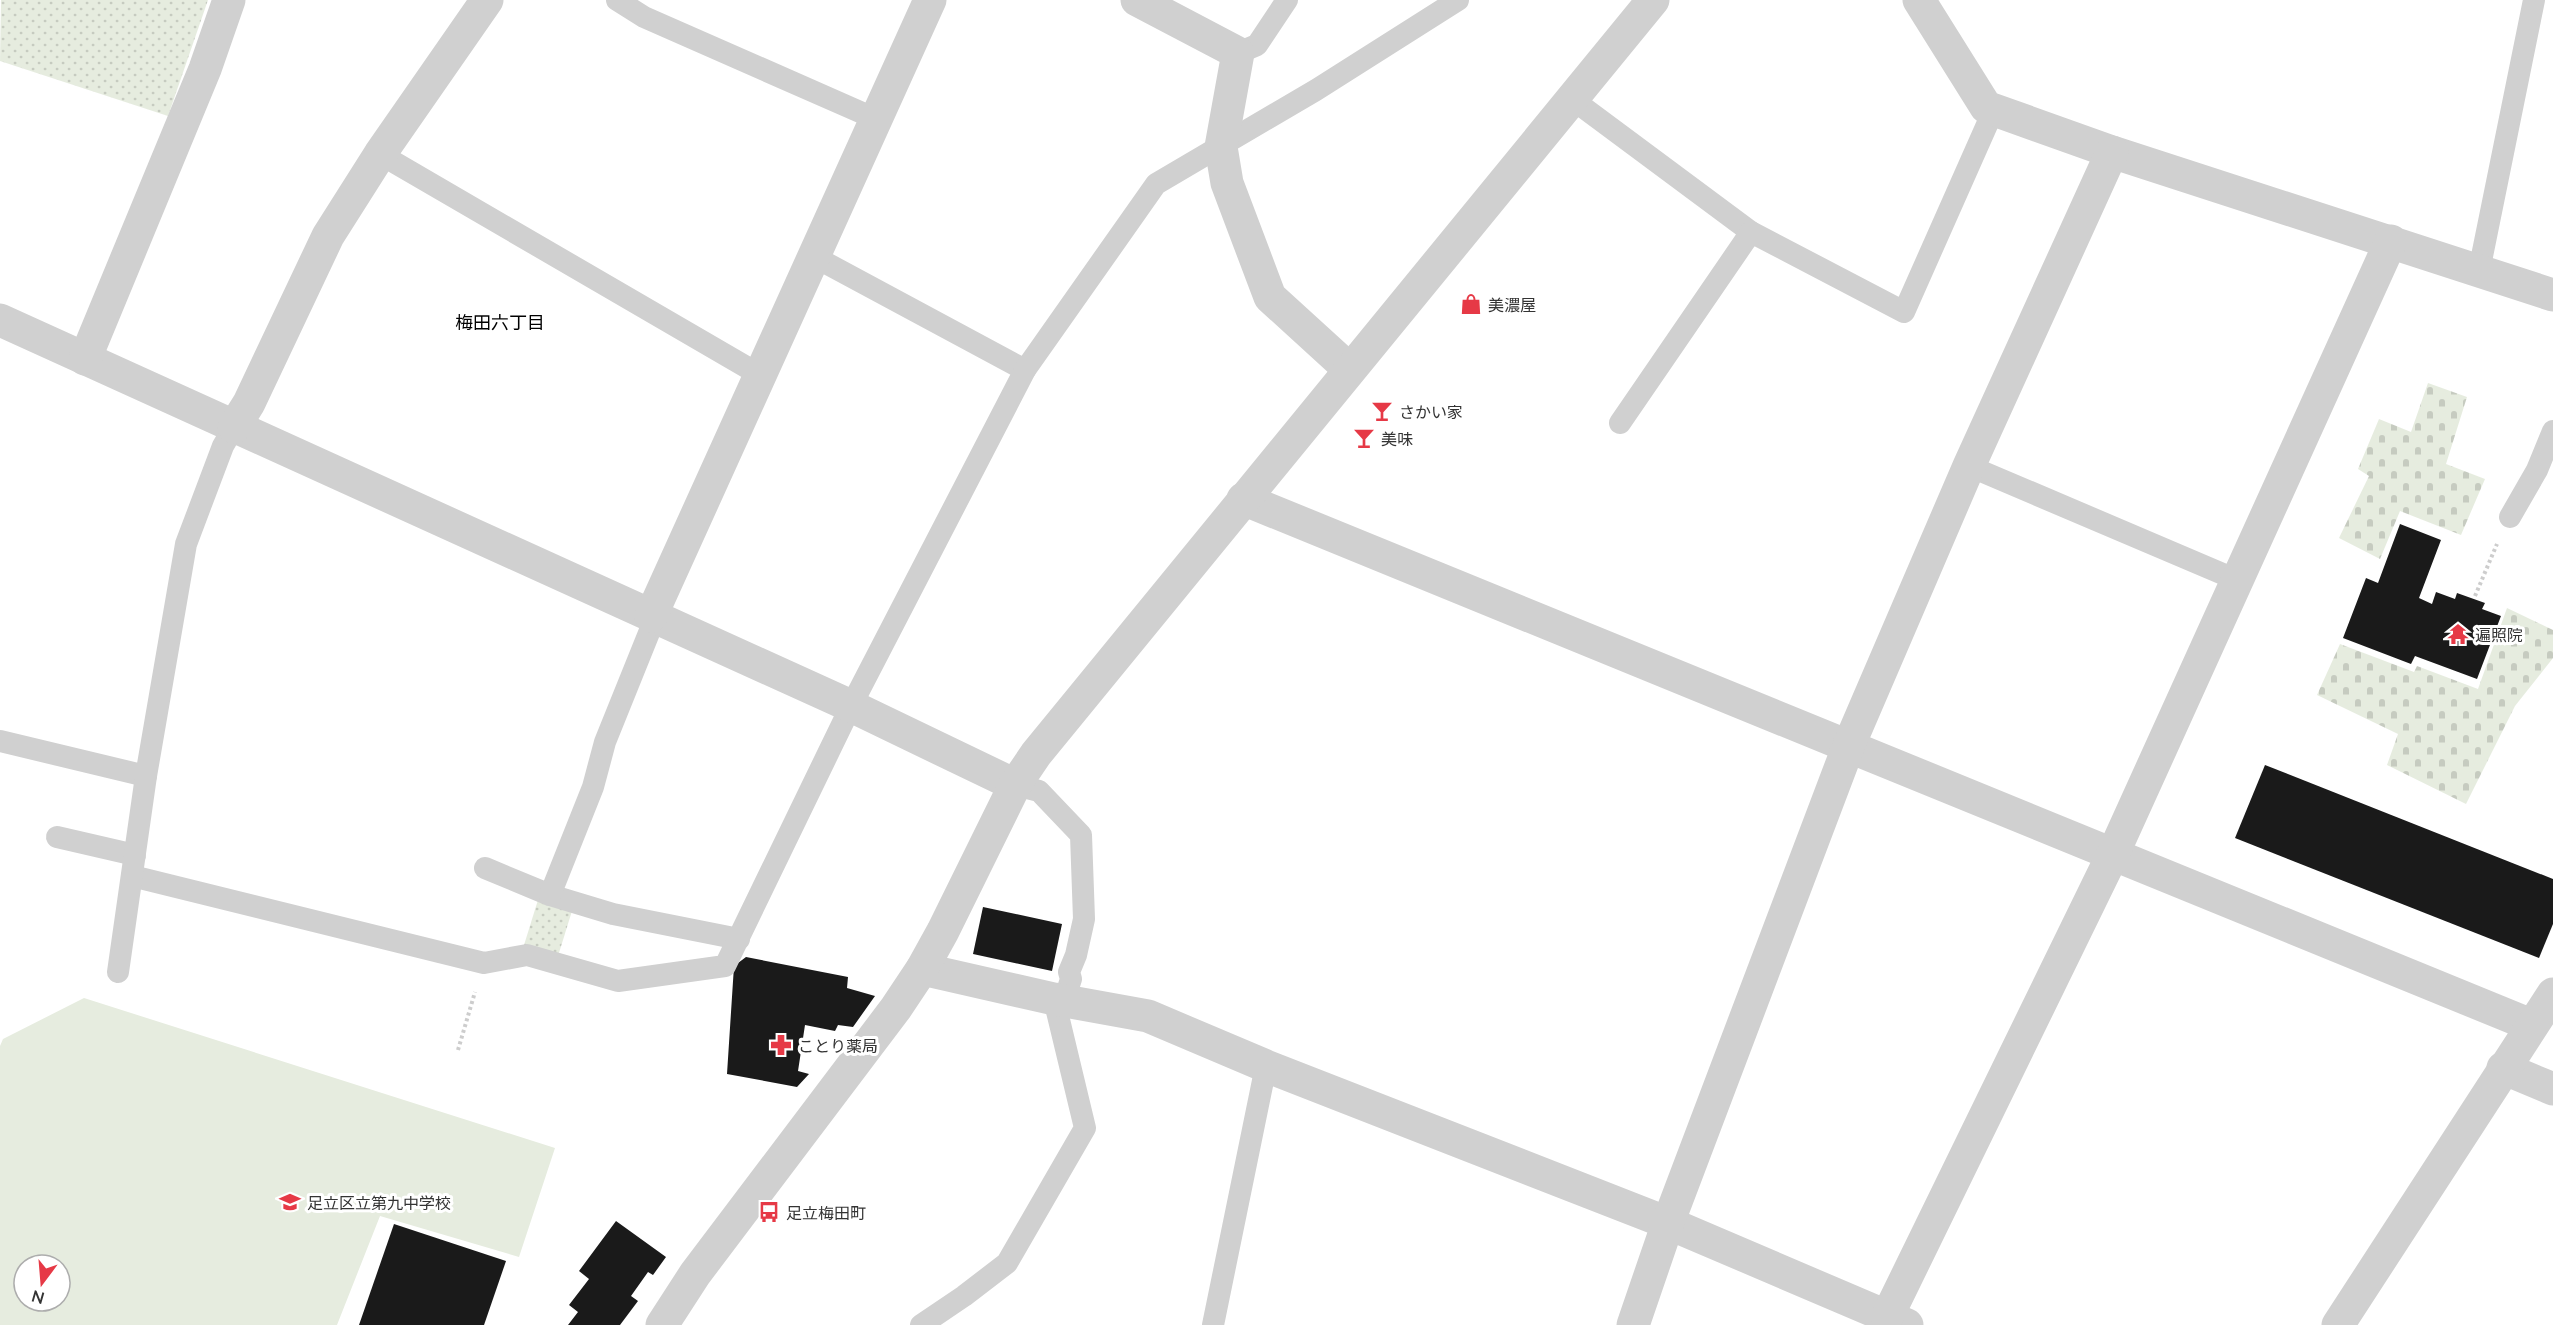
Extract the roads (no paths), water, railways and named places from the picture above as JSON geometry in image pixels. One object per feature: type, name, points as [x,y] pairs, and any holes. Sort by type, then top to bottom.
[{"type":"street","points":[[85,359],[205,69],[229,0]]},
{"type":"street","points":[[234,427],[249,403],[328,236],[380,154],[487,0]]},
{"type":"street","points":[[653,617],[813,256],[930,0]]},
{"type":"street","points":[[1137,0],[1238,53],[1221,147],[1227,183],[1270,297],[1349,369]]},
{"type":"street","points":[[662,1325],[695,1274],[896,1008],[922,969],[1015,785],[1036,754],[1653,0]]},
{"type":"street","points":[[1919,0],[1986,107],[2112,152],[2553,295]]},
{"type":"street","points":[[1633,1325],[1668,1223],[1849,745],[1969,466],[2112,152]]},
{"type":"street","points":[[922,969],[1059,1000],[1148,1016],[1266,1066],[1668,1223],[1892,1322],[2113,854],[2391,241]]},
{"type":"street","points":[[0,320],[851,706],[1015,785]]},
{"type":"street","points":[[1243,499],[2531,1024]]},
{"type":"street","points":[[2338,1325],[2531,1024],[2553,994]]},
{"type":"street","points":[[2503,1068],[2553,1089]]},
{"type":"lane","points":[[617,0],[644,17],[876,119]]},
{"type":"lane","points":[[1238,53],[1257,45],[1287,0]]},
{"type":"lane","points":[[2479,271],[2534,0]]},
{"type":"lane","points":[[57,837],[133,866],[484,963],[527,954],[618,981],[725,966],[851,706],[1024,370],[1156,184],[1221,147],[1446,3]]},
{"type":"lane","points":[[1572,99],[1751,232],[1904,312],[1994,109]]},
{"type":"lane","points":[[380,154],[760,375]]},
{"type":"lane","points":[[1620,423],[1751,232]]},
{"type":"lane","points":[[813,256],[1024,370]]},
{"type":"lane","points":[[118,972],[146,776],[186,544],[223,446],[234,427]]},
{"type":"lane","points":[[2510,517],[2537,470],[2553,431]]},
{"type":"lane","points":[[1969,466],[2237,580]]},
{"type":"lane","points":[[550,895],[593,787],[605,742],[653,617]]},
{"type":"lane","points":[[0,741],[146,776]]},
{"type":"lane","points":[[921,1325],[1007,1263],[1085,1128],[1059,1000],[1071,979],[1069,972],[1076,955],[1084,919],[1081,835],[1038,791],[1015,785]]},
{"type":"lane","points":[[485,868],[550,895],[614,914],[739,939]]},
{"type":"lane","points":[[1213,1325],[1266,1066]]},
{"type":"place","name":"美濃屋","points":[[1471,304]]},
{"type":"place","name":"さかい家","points":[[1382,411]]},
{"type":"place","name":"美味","points":[[1364,438]]},
{"type":"place","name":"遍照院","points":[[2458,634]]},
{"type":"place","name":"ことり薬局","points":[[781,1045]]},
{"type":"place","name":"足立区立第九中学校","points":[[290,1202]]},
{"type":"place","name":"足立梅田町","points":[[769,1212]]},
{"type":"district","name":"梅田六丁目","points":[[500,322]]}]
